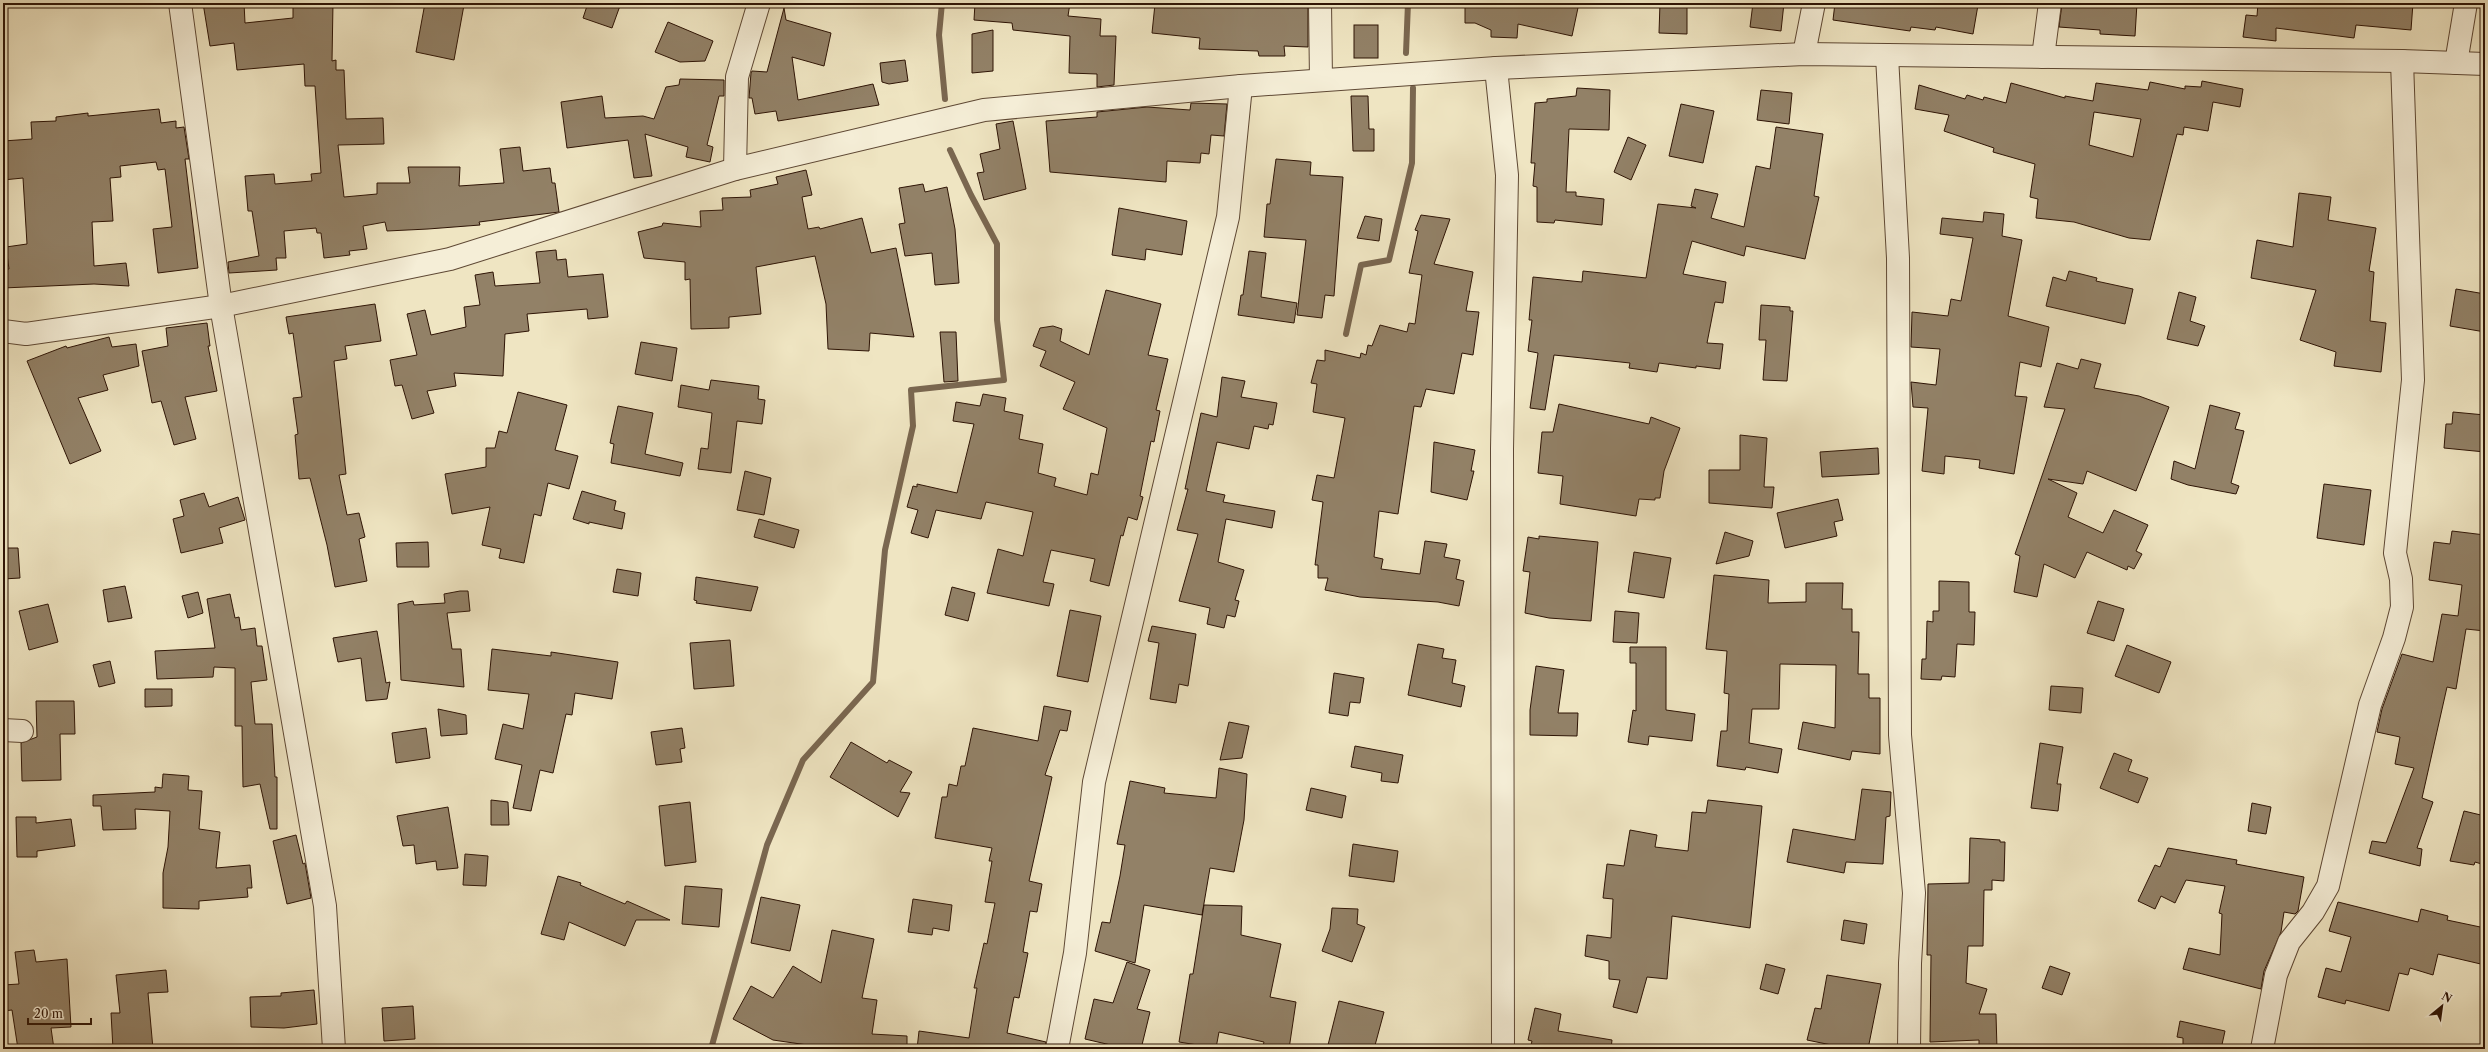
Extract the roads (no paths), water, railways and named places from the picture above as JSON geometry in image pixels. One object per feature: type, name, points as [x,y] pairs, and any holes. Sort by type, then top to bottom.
[{"type":"street","points":[[180,3],[222,306],[325,906],[334,1049]]},
{"type":"street","points":[[735,169],[737,77],[760,3]]},
{"type":"street","points":[[1320,3],[1320,80]]},
{"type":"street","points":[[1804,54],[1814,3]]},
{"type":"street","points":[[2043,57],[2050,3]]},
{"type":"street","points":[[2456,63],[2466,3]]},
{"type":"street","points":[[3,331],[26,334],[222,306],[450,259],[735,169],[984,110],[1320,80],[1496,68],[1804,54],[2402,60],[2485,64]]},
{"type":"street","points":[[1887,56],[1898,258],[1900,735],[1914,893],[1910,963],[1909,1049]]},
{"type":"street","points":[[2262,1049],[2276,975],[2281,962],[2290,942],[2313,912],[2328,886],[2370,705],[2394,638],[2402,607],[2401,579],[2395,553],[2413,380],[2402,60]]},
{"type":"street","points":[[1496,68],[1507,175],[1502,449],[1503,1049]]},
{"type":"street","points":[[1057,1049],[1075,953],[1094,782],[1228,217],[1242,86]]},
{"type":"waterway","points":[[942,3],[939,35],[945,99]]},
{"type":"waterway","points":[[1406,53],[1408,3]]},
{"type":"waterway","points":[[1346,334],[1361,265],[1389,260],[1412,163],[1413,88]]},
{"type":"waterway","points":[[711,1049],[767,845],[803,760],[873,682],[885,550],[913,426],[911,390],[1004,380],[997,320],[997,244],[971,195],[950,150]]}]
